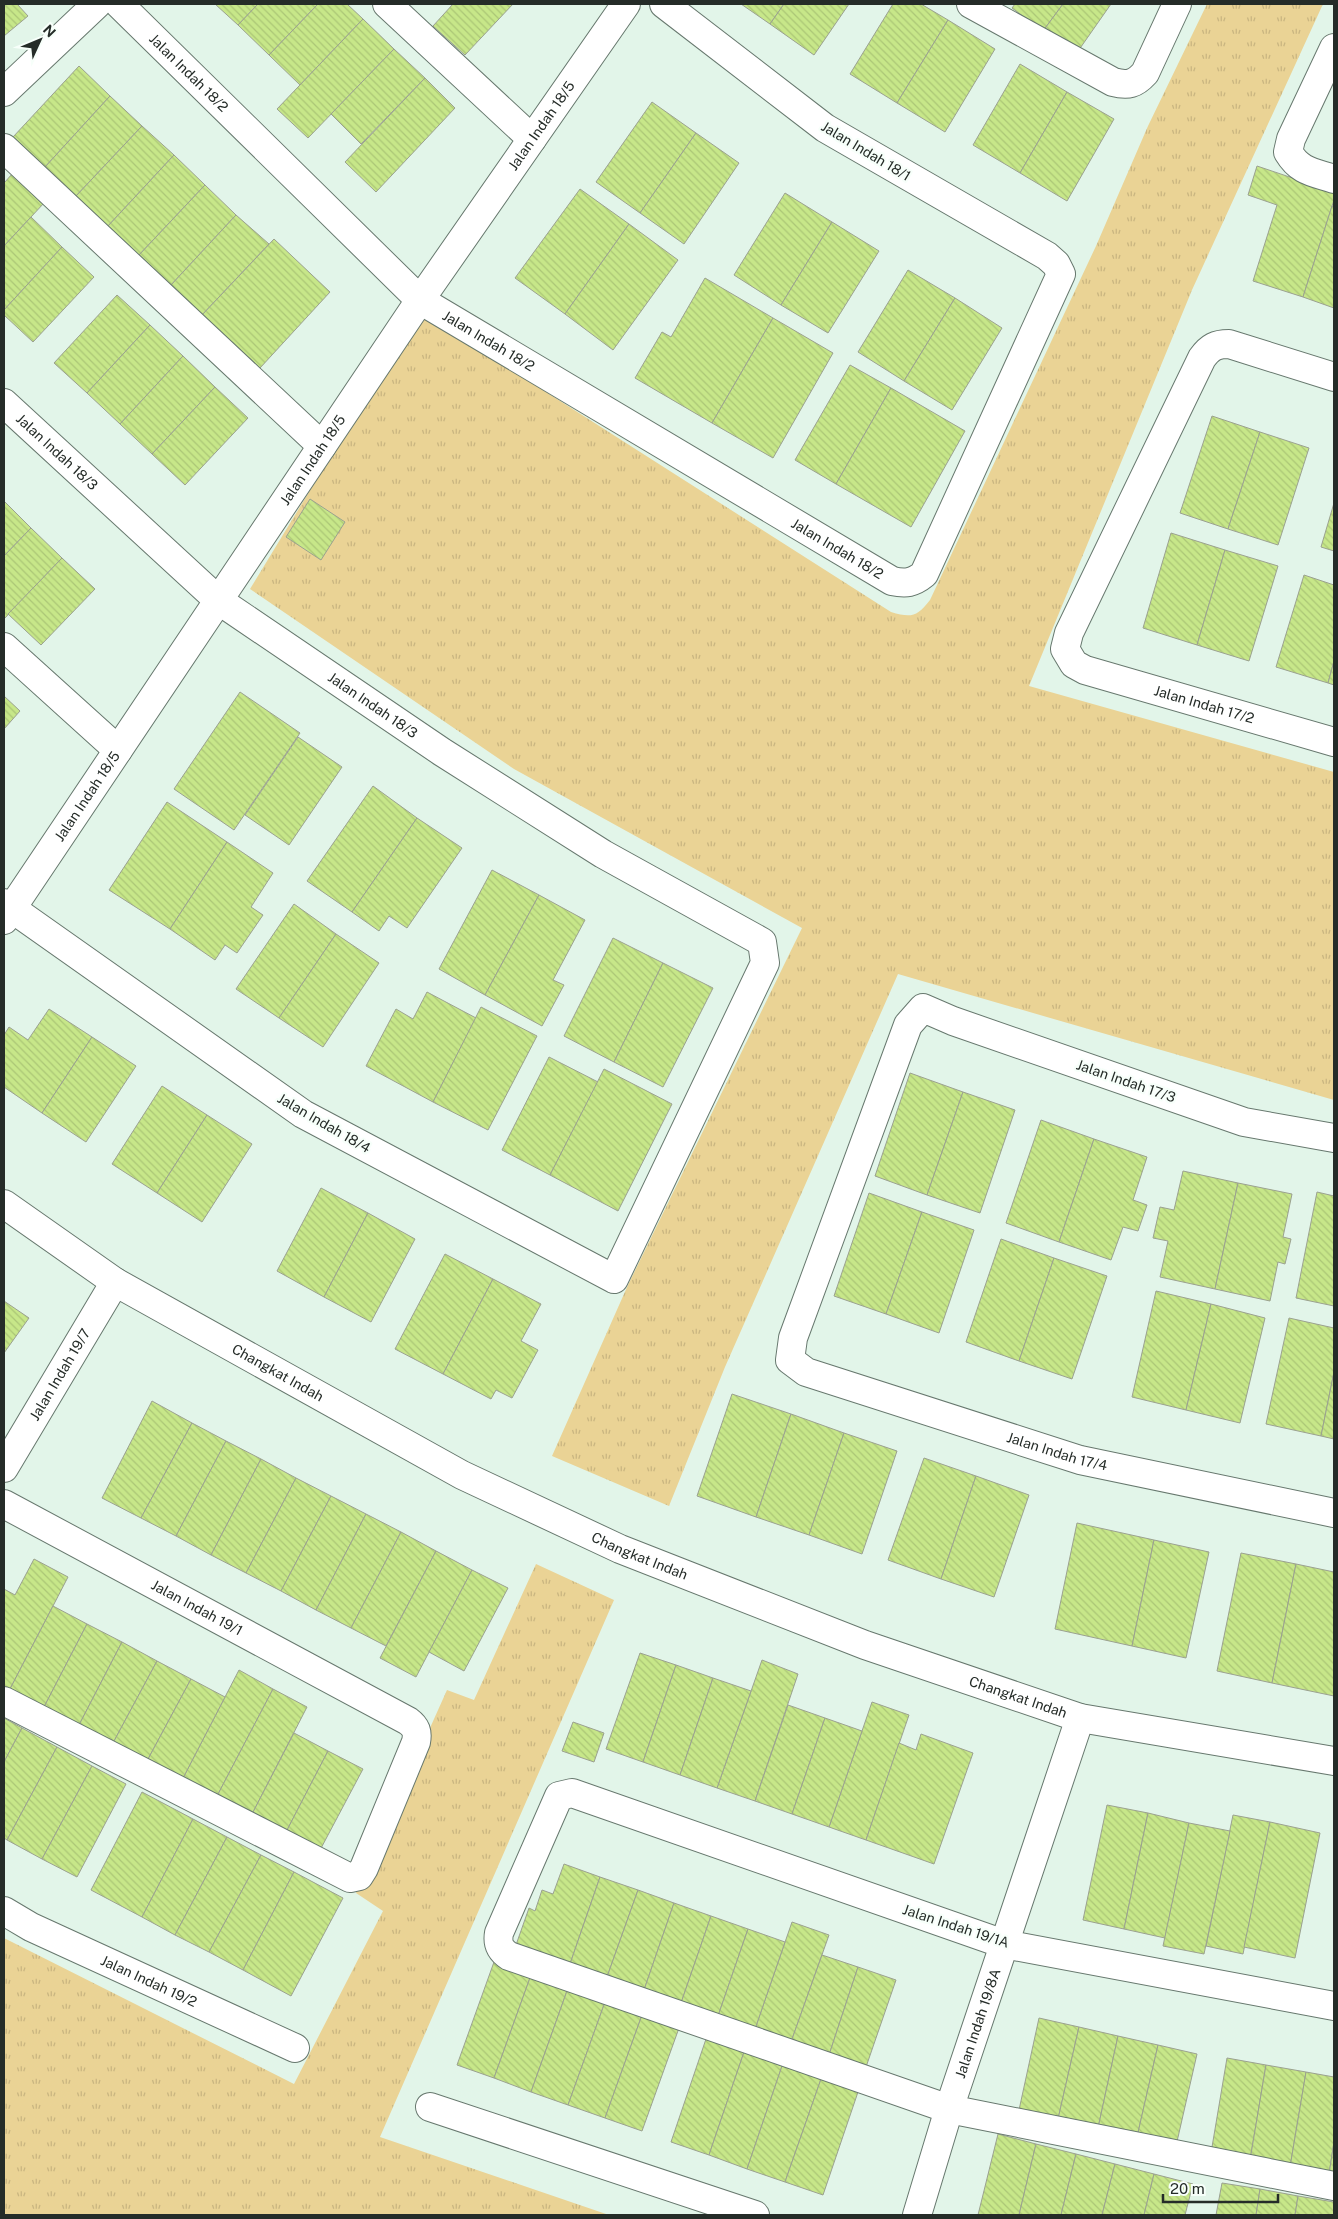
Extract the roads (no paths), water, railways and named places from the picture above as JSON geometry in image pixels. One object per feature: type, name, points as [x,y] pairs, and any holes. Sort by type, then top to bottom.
[{"type":"street","points":[[4,92],[97,4]]},
{"type":"street","name":"Jalan Indah 18/2","points":[[119,4],[420,300],[892,581],[906,584],[916,581],[924,574]]},
{"type":"street","points":[[386,4],[532,139]]},
{"type":"street","name":"Jalan Indah 18/5","points":[[6,911],[118,750],[420,300],[626,4]]},
{"type":"street","name":"Jalan Indah 18/1","points":[[664,4],[826,128],[1046,256],[1056,264],[1061,274],[924,574]]},
{"type":"street","points":[[971,4],[1113,82],[1125,85],[1137,82],[1145,73],[1177,4]]},
{"type":"street","points":[[1334,48],[1290,139],[1288,152],[1294,162],[1304,170],[1334,179]]},
{"type":"street","points":[[4,148],[322,446]]},
{"type":"street","name":"Jalan Indah 17/2","points":[[1334,377],[1229,344],[1218,344],[1208,349],[1069,633],[1065,649],[1074,664],[1085,670],[1334,742]]},
{"type":"street","name":"Jalan Indah 18/3","points":[[4,403],[218,600],[442,752],[603,854],[762,942],[765,963],[614,1279]]},
{"type":"street","points":[[4,647],[118,750]]},
{"type":"street","name":"Jalan Indah 18/4","points":[[6,911],[303,1114],[614,1279]]},
{"type":"street","name":"Jalan Indah 17/3","points":[[790,1360],[793,1338],[908,1026],[923,1008],[953,1021],[1244,1122],[1334,1138]]},
{"type":"street","name":"Changkat Indah","points":[[4,1204],[115,1282],[462,1475],[620,1549],[865,1645],[1080,1718],[1334,1761]]},
{"type":"street","name":"Jalan Indah 19/7","points":[[4,1468],[115,1282]]},
{"type":"street","name":"Jalan Indah 17/4","points":[[790,1360],[806,1372],[1080,1460],[1334,1513]]},
{"type":"street","name":"Jalan Indah 19/1","points":[[4,1504],[390,1712],[414,1726],[417,1734],[416,1742],[364,1868],[359,1876],[350,1878],[4,1701]]},
{"type":"street","name":"Jalan Indah 19/8A","points":[[916,2215],[949,2109],[1080,1718]]},
{"type":"street","name":"Jalan Indah 19/1A","points":[[949,2109],[509,1956],[502,1951],[498,1942],[499,1933],[559,1796],[572,1793],[1004,1944],[1334,2006]]},
{"type":"street","name":"Jalan Indah 19/2","points":[[4,1911],[31,1927],[295,2048]]},
{"type":"street","points":[[430,2107],[755,2215]]},
{"type":"street","points":[[949,2109],[1334,2186]]}]
